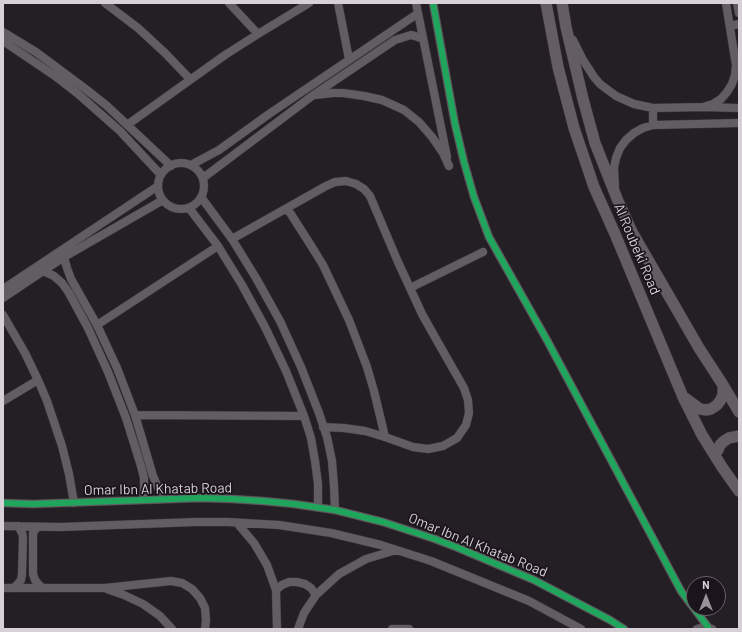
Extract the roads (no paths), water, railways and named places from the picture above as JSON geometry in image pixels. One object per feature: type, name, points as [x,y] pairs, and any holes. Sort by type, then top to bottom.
[{"type":"main road","name":"Al Roubeki Road","points":[[546,3],[558,67],[574,128],[594,187],[683,397],[702,435],[739,491]]},
{"type":"main road","name":"Al Roubeki Road","points":[[562,3],[566,27],[595,143],[618,201],[632,232],[699,348],[739,412]]},
{"type":"main road","points":[[683,397],[700,409],[711,409],[720,401],[723,395],[723,385]]},
{"type":"main road","points":[[715,454],[724,441],[729,438],[739,436]]},
{"type":"street","points":[[105,3],[138,28],[190,79]]},
{"type":"street","points":[[229,3],[258,34]]},
{"type":"street","points":[[127,125],[190,79],[258,34],[309,3]]},
{"type":"street","points":[[338,3],[349,59]]},
{"type":"street","points":[[416,3],[417,14],[449,166]]},
{"type":"street","points":[[433,3],[455,124],[464,162],[474,197],[489,237],[681,591],[710,628]]},
{"type":"street","points":[[704,107],[721,99],[732,84],[735,75],[736,65],[726,3]]},
{"type":"street","points":[[737,3],[739,13]]},
{"type":"street","points":[[191,166],[219,150],[349,59],[417,14]]},
{"type":"street","points":[[730,26],[739,24]]},
{"type":"street","points":[[566,27],[588,69],[600,84],[624,100],[643,107],[653,108],[739,108]]},
{"type":"street","points":[[3,32],[60,69],[106,105],[171,166]]},
{"type":"street","points":[[203,178],[312,96],[395,40],[411,35],[423,39]]},
{"type":"street","points":[[3,42],[55,76],[83,98],[120,131],[161,175]]},
{"type":"street","points":[[312,96],[333,93],[354,94],[375,98],[395,105],[412,116],[426,129],[438,145],[449,166]]},
{"type":"street","points":[[653,108],[653,125]]},
{"type":"street","points":[[618,201],[614,179],[616,158],[620,148],[634,133],[653,125],[739,123]]},
{"type":"street","points":[[449,166],[464,162]]},
{"type":"street","points":[[184,164],[191,166],[196,168],[203,178],[204,191],[196,204],[189,208],[175,208],[168,205],[159,193],[158,186],[161,175],[171,166],[184,164]]},
{"type":"street","points":[[232,239],[335,182],[346,181],[356,184],[364,189],[370,196],[410,288],[436,339],[464,388],[468,400],[469,413],[466,425],[457,438],[444,446],[428,449],[413,447],[365,431],[323,427]]},
{"type":"street","points":[[3,289],[158,186]]},
{"type":"street","points":[[201,197],[232,239],[256,278],[280,321],[301,367],[327,437],[332,461],[335,510]]},
{"type":"street","points":[[3,298],[64,257],[163,200]]},
{"type":"street","points":[[189,208],[218,246],[242,285],[265,327],[286,371],[311,438],[318,484],[318,508]]},
{"type":"street","points":[[287,208],[323,265],[349,320],[369,374],[381,416],[385,437]]},
{"type":"street","points":[[97,325],[218,246]]},
{"type":"street","points":[[410,288],[483,252]]},
{"type":"street","points":[[64,257],[71,279],[97,325],[117,368],[135,415],[153,476],[163,499]]},
{"type":"street","points":[[44,271],[54,276],[62,283],[69,293],[88,328],[108,372],[126,418],[141,466],[144,478],[143,500]]},
{"type":"street","points":[[3,316],[25,353],[38,380],[52,416],[62,446],[74,503]]},
{"type":"street","points":[[3,401],[38,380]]},
{"type":"street","points":[[135,415],[304,416]]},
{"type":"street","name":"Omar Ibn Al Khatab Road","points":[[3,503],[74,503],[201,498],[263,501],[335,510],[383,522],[463,550],[534,580],[610,620],[624,629]]},
{"type":"street","points":[[3,526],[61,527],[227,522],[279,526],[331,533],[381,545],[431,561],[529,601],[581,629]]},
{"type":"street","points":[[237,523],[254,543],[267,565],[276,590],[277,629]]},
{"type":"street","points":[[13,588],[21,580],[22,574],[23,537],[18,526]]},
{"type":"street","points":[[37,527],[33,533],[33,574],[35,580],[43,588]]},
{"type":"street","points":[[298,629],[304,613],[316,595],[339,574],[366,559],[396,550]]},
{"type":"street","points":[[3,588],[105,588],[171,581],[182,583],[192,589],[200,598],[205,608],[206,620],[204,629]]},
{"type":"street","points":[[276,590],[289,582],[297,582],[305,584],[311,588],[316,595]]},
{"type":"street","points":[[105,588],[143,604],[160,616],[172,629]]},
{"type":"street","points":[[697,629],[710,628]]},
{"type":"street","points":[[392,629],[409,629]]}]
